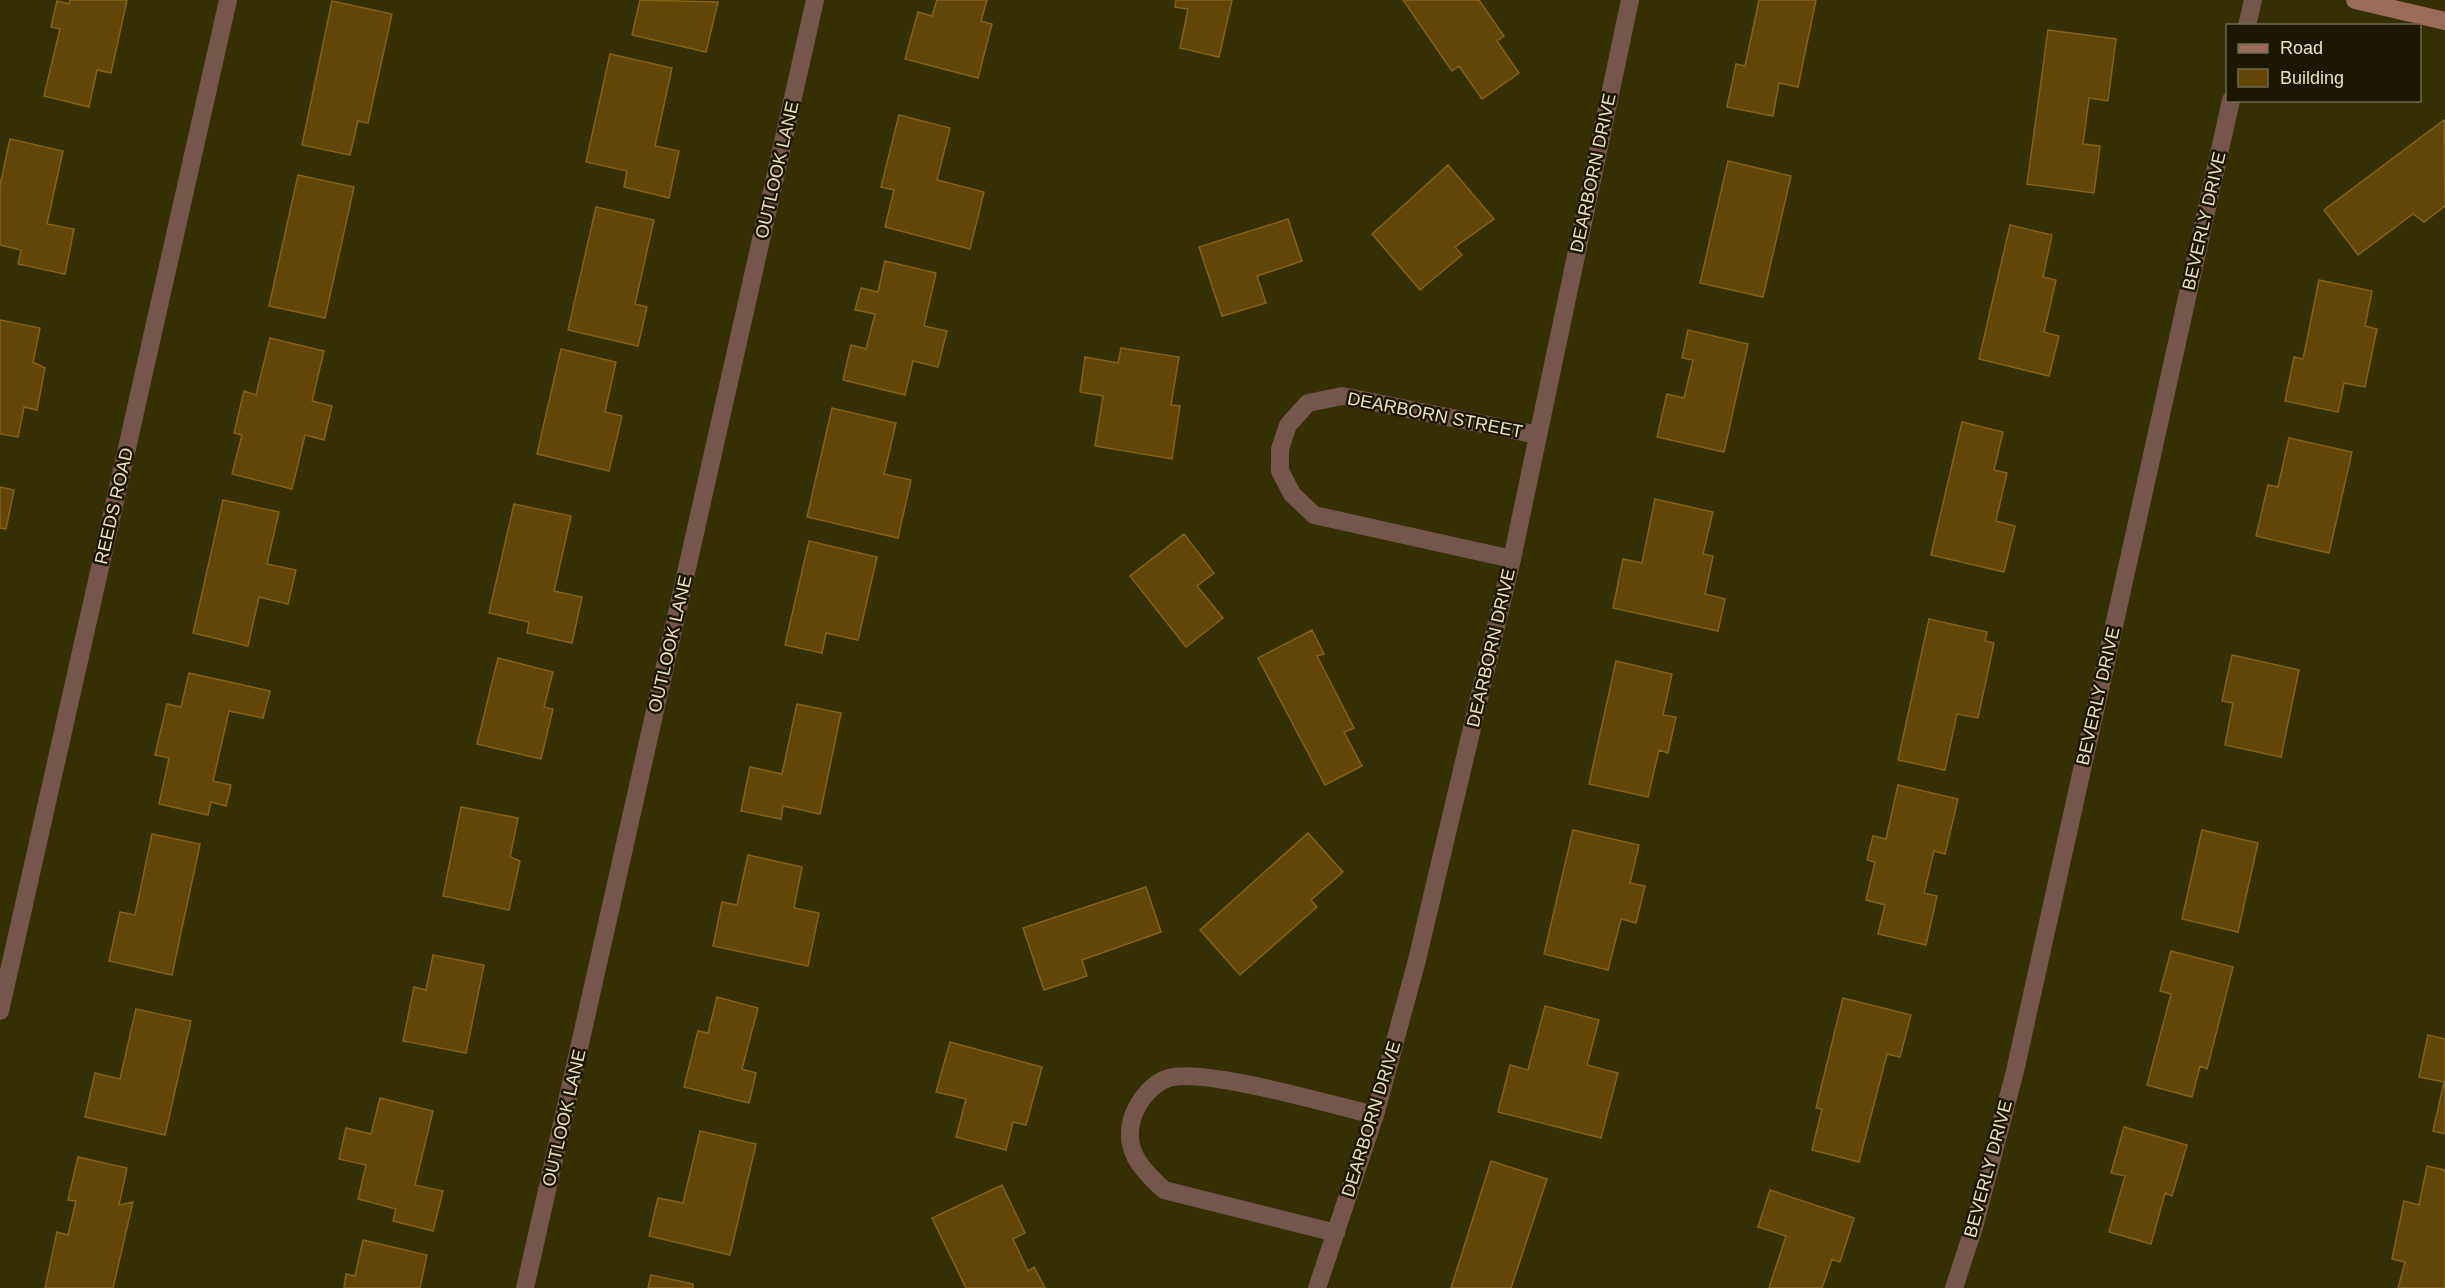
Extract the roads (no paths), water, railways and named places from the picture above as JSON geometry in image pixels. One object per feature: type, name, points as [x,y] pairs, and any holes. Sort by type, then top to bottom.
[{"type":"street","name":"REEDS ROAD","points":[[0,1011],[8,935],[228,0]]},
{"type":"street","name":"OUTLOOK LANE","points":[[525,1288],[815,0]]},
{"type":"street","name":"DEARBORN DRIVE","points":[[1317,1288],[1375,1115],[1417,960],[1512,559],[1630,0]]},
{"type":"street","points":[[2247,24],[2253,0]]},
{"type":"street","points":[[2355,0],[2445,21]]},
{"type":"street","name":"BEVERLY DRIVE","points":[[1954,1288],[1974,1227],[2015,1071],[2231,102]]},
{"type":"street","name":"DEARBORN STREET","points":[[1512,559],[1314,515],[1292,494],[1280,471],[1280,449],[1288,424],[1308,403],[1342,396],[1538,435]]},
{"type":"street","points":[[1336,1233],[1164,1190],[1145,1172],[1130,1147],[1132,1119],[1141,1097],[1169,1078],[1197,1076],[1375,1115]]}]
